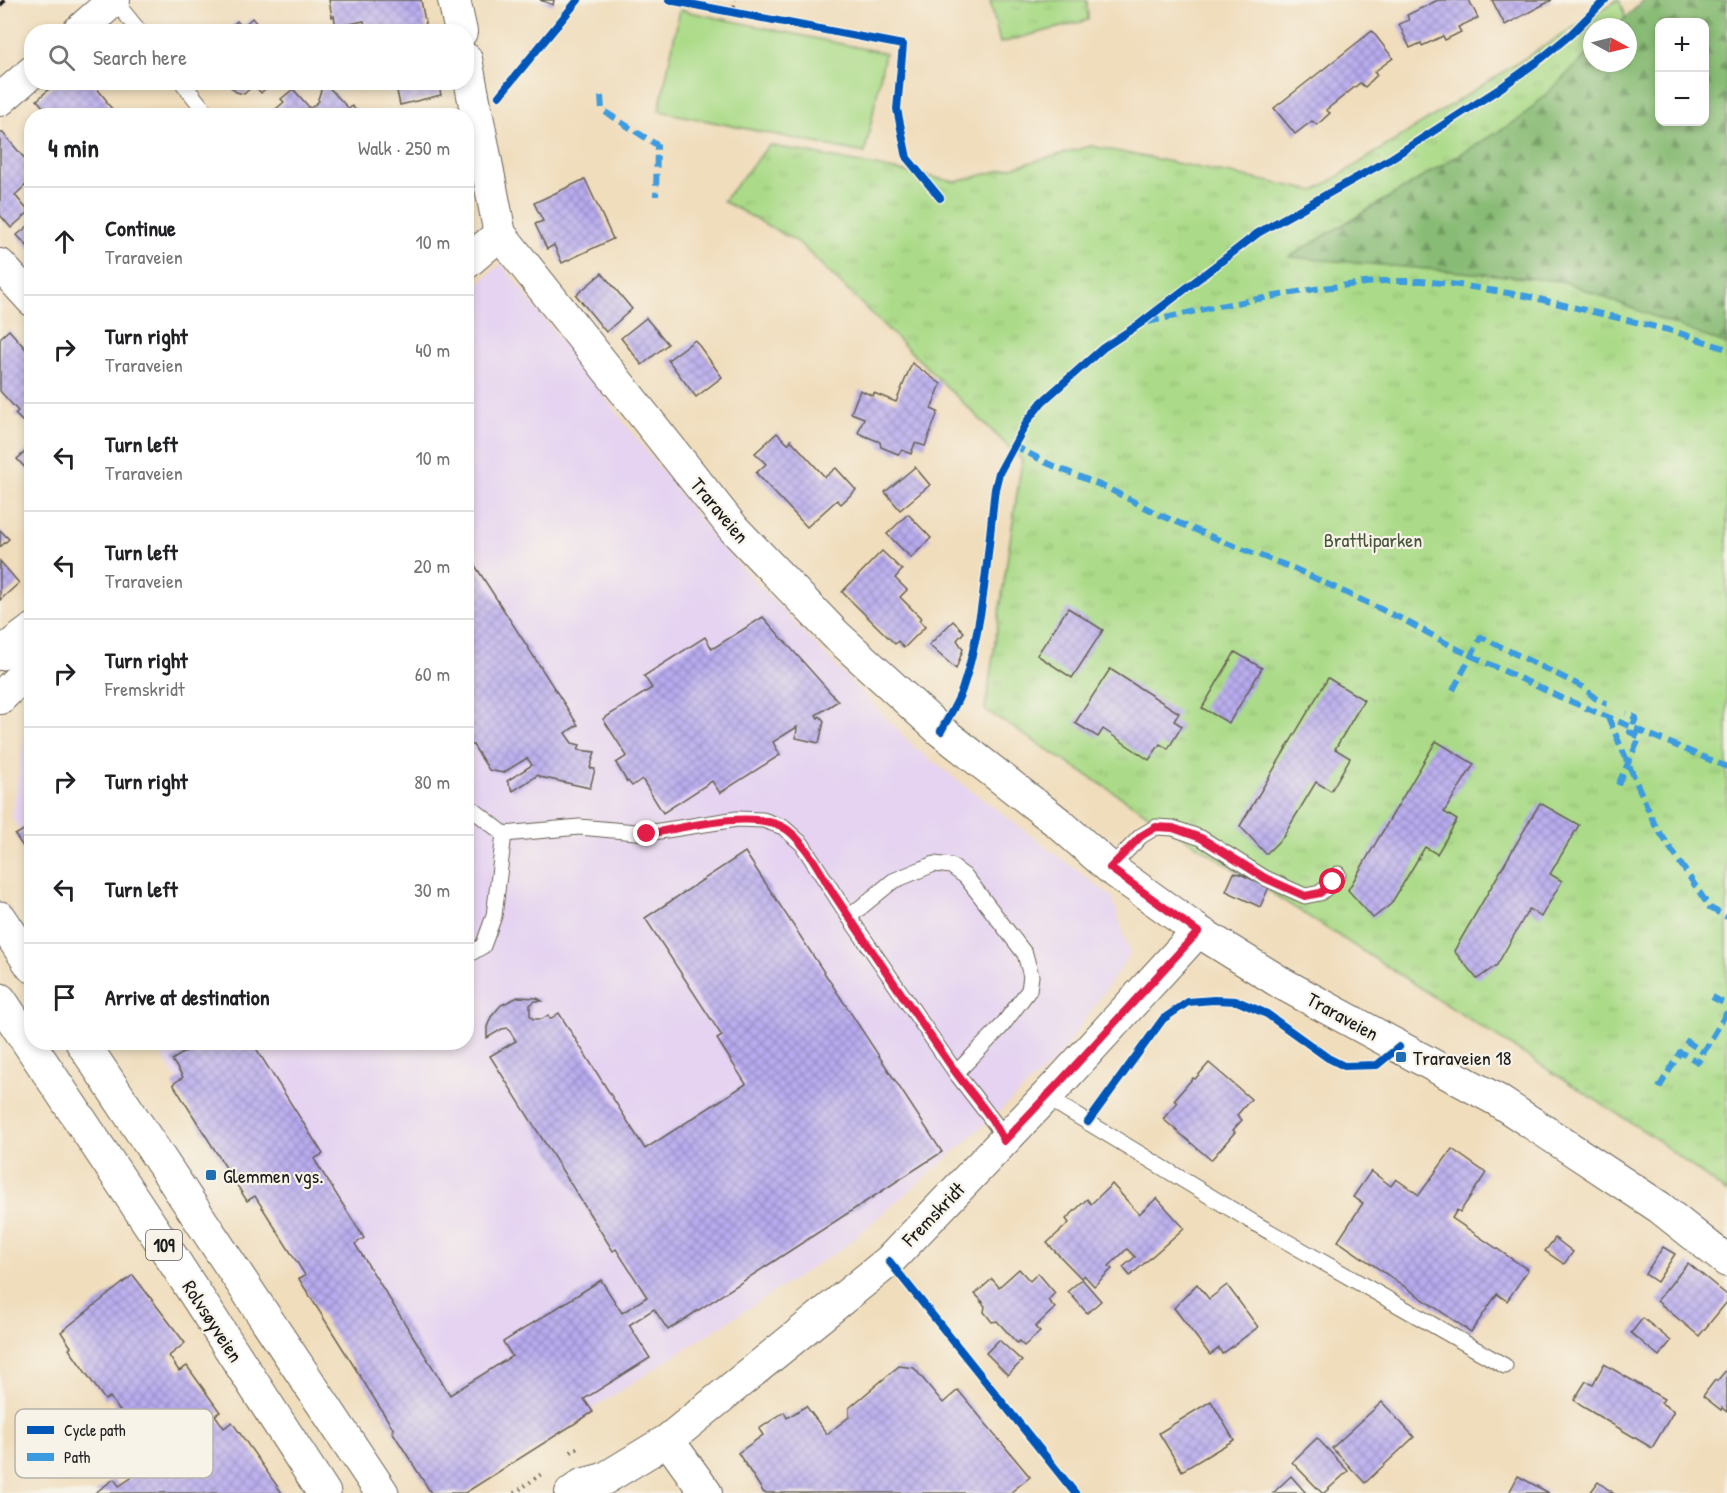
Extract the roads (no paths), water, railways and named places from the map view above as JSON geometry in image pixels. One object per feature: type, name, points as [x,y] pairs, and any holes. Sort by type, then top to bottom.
[{"type":"main road","points":[[0,918],[24,954]]},
{"type":"main road","name":"Rolvsøyveien","points":[[0,1000],[24,1036]]},
{"type":"main road","name":"Rolvsøyveien","points":[[33,1050],[324,1493]]},
{"type":"main road","name":"109","points":[[87,1050],[382,1493]]},
{"type":"street","points":[[87,24],[114,0]]},
{"type":"street","points":[[454,0],[459,24]]},
{"type":"street","points":[[0,100],[24,79]]},
{"type":"street","name":"Traraveien","points":[[472,90],[500,234],[742,537],[836,635],[941,731],[1060,824],[1110,868],[1198,932],[1283,984],[1497,1100],[1659,1207],[1727,1261]]},
{"type":"street","points":[[474,256],[500,234]]},
{"type":"street","points":[[0,265],[24,291]]},
{"type":"street","points":[[0,654],[24,636]]},
{"type":"street","points":[[0,698],[24,674]]},
{"type":"street","name":"Fremskridt","points":[[571,1493],[582,1485],[601,1486],[668,1440],[889,1261],[1046,1097],[1198,932]]},
{"type":"street","points":[[668,1440],[706,1493]]},
{"type":"lane","points":[[114,0],[134,24]]},
{"type":"lane","points":[[188,90],[203,108]]},
{"type":"lane","points":[[474,810],[504,834],[579,827],[647,834],[737,819],[763,820],[783,827],[802,844],[849,917],[956,1072],[996,1125],[1004,1141]]},
{"type":"lane","points":[[1110,868],[1141,836],[1156,827],[1173,828],[1201,838],[1265,878],[1305,896],[1320,893],[1333,882],[1338,874]]},
{"type":"lane","points":[[474,951],[483,946],[494,916],[504,834]]},
{"type":"lane","points":[[849,917],[893,881],[934,864],[951,866],[966,877],[1025,954],[1031,976],[1029,990],[1001,1028],[956,1072]]},
{"type":"lane","points":[[1046,1097],[1256,1224],[1505,1366]]},
{"type":"railway","points":[[0,5],[5,0]]},
{"type":"place","name":"Traraveien 18","points":[[1401,1057]]},
{"type":"place","name":"Glemmen vgs.","points":[[211,1175]]},
{"type":"park label","name":"Brattliparken","points":[[1373,539]]}]
